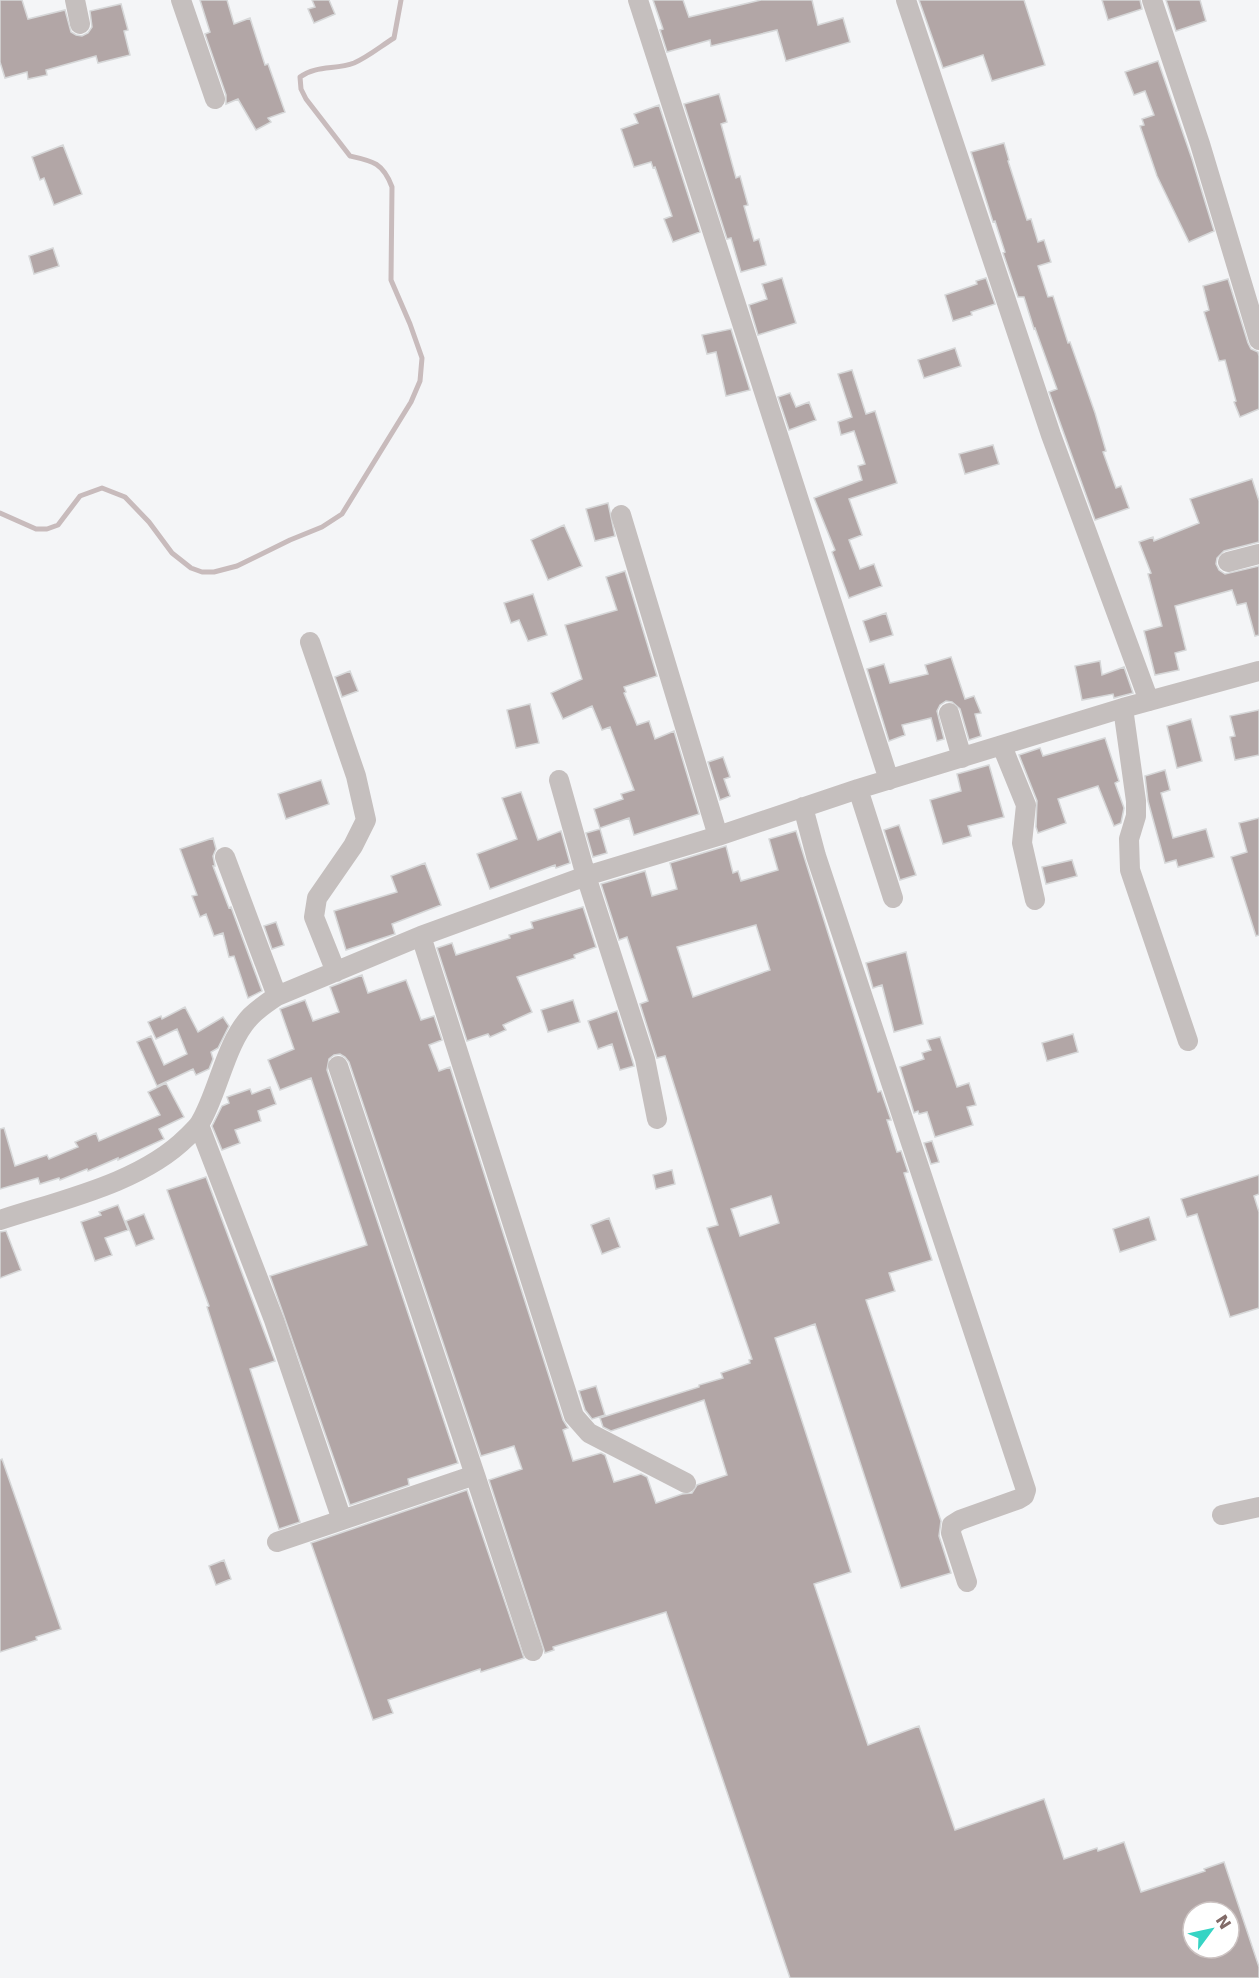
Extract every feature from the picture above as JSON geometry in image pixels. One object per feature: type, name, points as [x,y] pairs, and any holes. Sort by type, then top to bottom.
[{"type":"street","points":[[75,0],[80,24]]},
{"type":"street","points":[[181,0],[215,99]]},
{"type":"street","points":[[638,0],[889,780]]},
{"type":"street","points":[[906,0],[1051,435],[1149,701]]},
{"type":"street","points":[[1152,0],[1200,144],[1259,340]]},
{"type":"street","points":[[621,515],[718,836]]},
{"type":"street","points":[[1228,562],[1259,554]]},
{"type":"street","points":[[310,642],[356,776],[366,820],[353,846],[317,898],[314,917],[336,972]]},
{"type":"street","points":[[0,1220],[126,1177],[163,1158],[178,1146],[199,1125],[241,1029],[262,1006],[277,996],[421,936],[586,876],[718,836],[858,789],[1123,708],[1259,671]]},
{"type":"street","points":[[1123,708],[1137,801],[1130,839],[1129,863],[1188,1041]]},
{"type":"street","points":[[949,713],[962,758]]},
{"type":"street","points":[[1002,746],[1026,805],[1022,843],[1035,900]]},
{"type":"street","points":[[559,780],[586,876],[645,1059],[657,1119]]},
{"type":"street","points":[[858,789],[893,898]]},
{"type":"street","points":[[803,807],[816,856],[1026,1490],[1024,1496],[1019,1499],[952,1525],[951,1533],[967,1582]]},
{"type":"street","points":[[225,857],[277,996]]},
{"type":"street","points":[[421,936],[574,1416],[589,1433],[686,1483]]},
{"type":"street","points":[[338,1066],[533,1652]]},
{"type":"street","points":[[199,1125],[274,1320],[342,1520]]},
{"type":"street","points":[[277,1542],[475,1475]]},
{"type":"street","points":[[1222,1515],[1259,1507]]},
{"type":"building","points":[[0,0],[22,0],[28,19],[65,10],[71,32],[82,36],[92,27],[90,11],[121,4],[128,30],[124,31],[130,55],[98,63],[96,56],[46,70],[47,75],[28,79],[27,72],[5,78],[0,62]]},
{"type":"building","points":[[200,0],[227,0],[234,24],[250,18],[265,65],[268,64],[285,112],[268,118],[271,122],[256,130],[238,99],[226,104],[226,95],[205,34],[210,32]]},
{"type":"building","points":[[312,0],[329,0],[335,14],[314,23],[308,9],[315,7]]},
{"type":"building","points":[[653,0],[683,0],[689,17],[761,0],[812,0],[818,25],[843,18],[850,42],[786,61],[777,30],[711,46],[710,40],[667,52],[660,30],[663,29]]},
{"type":"building","points":[[919,0],[1024,0],[1045,65],[992,81],[983,55],[943,68]]},
{"type":"building","points":[[1102,0],[1140,0],[1142,9],[1108,20]]},
{"type":"building","points":[[1166,0],[1200,0],[1206,21],[1176,31]]},
{"type":"building","points":[[1158,61],[1214,231],[1189,242],[1157,176],[1140,126],[1144,125],[1142,119],[1154,115],[1145,91],[1134,95],[1125,72]]},
{"type":"building","points":[[719,94],[727,122],[721,124],[736,178],[740,176],[748,205],[744,206],[754,241],[759,239],[766,265],[741,272],[731,238],[727,239],[684,104]]},
{"type":"building","points":[[659,105],[700,232],[673,242],[664,219],[672,216],[655,167],[653,168],[651,162],[634,167],[621,129],[638,123],[634,114]]},
{"type":"building","points":[[1004,143],[1027,220],[1031,219],[1038,242],[1044,240],[1051,262],[1038,266],[1048,297],[1053,296],[1095,413],[1106,451],[1103,452],[1116,488],[1121,486],[1129,508],[1095,520],[1049,392],[1057,389],[1024,297],[1018,297],[971,152]]},
{"type":"building","points":[[63,145],[82,194],[54,205],[44,178],[40,180],[32,157]]},
{"type":"building","points":[[53,248],[59,266],[34,274],[29,256]]},
{"type":"building","points":[[782,278],[796,323],[758,335],[749,305],[767,299],[762,284]]},
{"type":"building","points":[[986,278],[995,304],[953,321],[945,295],[977,284],[976,281]]},
{"type":"building","points":[[1228,279],[1248,343],[1251,349],[1258,352],[1259,356],[1259,409],[1240,417],[1234,402],[1236,401],[1225,360],[1219,361],[1204,312],[1209,310],[1203,286]]},
{"type":"building","points":[[731,329],[750,390],[726,396],[716,352],[707,354],[702,335]]},
{"type":"building","points":[[955,348],[961,366],[924,378],[918,360]]},
{"type":"building","points":[[852,370],[866,414],[875,411],[897,483],[849,499],[862,535],[849,540],[860,569],[874,564],[882,586],[849,598],[832,552],[835,550],[814,498],[862,480],[858,466],[865,464],[854,431],[841,435],[838,422],[852,417],[838,374]]},
{"type":"building","points":[[790,393],[796,407],[809,402],[816,420],[789,430],[778,397]]},
{"type":"building","points":[[993,445],[999,464],[965,474],[959,454]]},
{"type":"building","points":[[1252,479],[1259,501],[1259,542],[1224,551],[1217,558],[1216,564],[1225,574],[1259,566],[1259,635],[1255,636],[1246,603],[1237,605],[1232,590],[1175,606],[1186,650],[1175,653],[1179,670],[1155,675],[1144,631],[1162,626],[1148,574],[1151,573],[1139,542],[1153,537],[1154,541],[1199,523],[1190,499]]},
{"type":"building","points":[[608,503],[615,536],[595,541],[586,509]]},
{"type":"building","points":[[564,525],[582,566],[548,580],[531,540]]},
{"type":"building","points":[[625,571],[657,676],[624,687],[626,692],[624,693],[637,725],[649,721],[655,739],[674,731],[699,814],[634,835],[629,818],[600,828],[594,809],[623,799],[621,794],[634,790],[610,727],[602,730],[592,706],[563,719],[551,693],[582,679],[565,625],[617,610],[606,577]]},
{"type":"building","points":[[533,594],[547,635],[528,641],[519,620],[511,623],[504,603]]},
{"type":"building","points":[[886,613],[893,635],[870,642],[863,621]]},
{"type":"building","points":[[951,657],[965,699],[974,696],[981,713],[975,714],[981,736],[969,740],[960,709],[952,702],[946,701],[937,711],[944,739],[937,741],[931,718],[902,725],[905,735],[889,741],[867,669],[884,664],[890,683],[928,674],[925,665]]},
{"type":"building","points":[[1100,661],[1102,675],[1124,667],[1133,693],[1114,698],[1113,694],[1082,700],[1075,666]]},
{"type":"building","points":[[350,671],[358,691],[342,697],[335,677]]},
{"type":"building","points":[[530,704],[539,743],[516,748],[507,710]]},
{"type":"building","points":[[1259,710],[1259,755],[1235,760],[1230,737],[1235,736],[1230,716]]},
{"type":"building","points":[[1191,719],[1202,761],[1177,768],[1167,726]]},
{"type":"building","points":[[1105,738],[1119,781],[1115,783],[1124,808],[1121,823],[1114,826],[1098,786],[1058,799],[1066,823],[1038,833],[1036,827],[1037,801],[1019,755],[1040,748],[1043,756]]},
{"type":"building","points":[[723,757],[730,777],[724,779],[730,796],[720,800],[708,762]]},
{"type":"building","points":[[989,765],[1004,817],[968,826],[971,836],[943,844],[930,800],[961,791],[957,774]]},
{"type":"building","points":[[1165,770],[1170,790],[1161,793],[1173,838],[1206,829],[1214,857],[1178,867],[1176,860],[1165,863],[1148,801],[1145,776]]},
{"type":"building","points":[[321,780],[329,804],[286,819],[278,794]]},
{"type":"building","points":[[521,792],[538,840],[561,831],[570,863],[556,868],[555,865],[490,889],[477,854],[517,839],[502,798]]},
{"type":"building","points":[[1259,818],[1259,935],[1256,936],[1231,857],[1247,852],[1239,823]]},
{"type":"building","points":[[899,825],[916,875],[900,880],[884,830]]},
{"type":"building","points":[[600,829],[607,853],[593,857],[586,833]]},
{"type":"building","points":[[796,831],[878,1092],[881,1091],[891,1120],[887,1120],[897,1152],[901,1151],[908,1172],[904,1173],[932,1260],[889,1273],[895,1291],[866,1300],[941,1521],[939,1536],[951,1573],[901,1588],[815,1324],[775,1338],[851,1572],[814,1584],[868,1745],[919,1726],[955,1830],[1044,1799],[1064,1859],[1124,1842],[1141,1892],[1205,1871],[1204,1869],[1224,1862],[1237,1900],[1181,1900],[1181,1960],[1241,1960],[1241,1913],[1259,1967],[1259,1978],[790,1978],[666,1612],[553,1647],[554,1650],[545,1653],[489,1480],[522,1469],[514,1446],[481,1456],[349,1062],[340,1054],[329,1059],[327,1070],[458,1463],[408,1479],[409,1485],[350,1505],[270,1276],[367,1245],[311,1078],[280,1090],[268,1060],[294,1049],[280,1009],[305,1000],[313,1021],[339,1012],[330,987],[362,975],[368,993],[406,980],[421,1020],[434,1016],[442,1040],[429,1045],[439,1071],[450,1067],[563,1420],[568,1428],[563,1430],[573,1461],[601,1453],[605,1455],[614,1482],[641,1474],[647,1477],[656,1503],[692,1493],[697,1485],[727,1475],[704,1400],[611,1431],[603,1427],[600,1418],[723,1378],[721,1373],[750,1363],[749,1360],[752,1359],[707,1228],[718,1225],[665,1056],[657,1058],[640,1004],[648,1001],[627,937],[619,940],[601,884],[645,871],[652,896],[677,889],[670,863],[726,846],[733,873],[738,871],[741,881],[778,870],[769,839]],"holes":[[[756,925],[770,970],[693,997],[677,947]],[[771,1196],[779,1223],[740,1236],[731,1209]]]},
{"type":"building","points":[[213,838],[216,849],[213,856],[215,866],[213,866],[262,991],[248,998],[234,956],[229,957],[223,933],[214,936],[206,914],[200,917],[192,896],[197,895],[180,849]]},
{"type":"building","points":[[1072,860],[1077,876],[1046,884],[1042,867]]},
{"type":"building","points":[[425,863],[441,905],[392,924],[395,934],[346,950],[334,911],[397,892],[391,876]]},
{"type":"building","points":[[583,907],[596,947],[574,955],[575,958],[517,977],[532,1012],[503,1025],[506,1030],[490,1037],[488,1034],[467,1041],[437,948],[452,943],[456,955],[510,938],[509,935],[533,928],[531,922]]},
{"type":"building","points":[[276,922],[284,945],[272,949],[264,926]]},
{"type":"building","points":[[906,952],[923,1024],[894,1032],[882,985],[873,988],[866,963]]},
{"type":"building","points":[[573,1000],[580,1022],[548,1032],[541,1010]]},
{"type":"building","points":[[185,1007],[198,1032],[223,1017],[229,1026],[218,1048],[211,1052],[213,1059],[209,1069],[196,1075],[193,1069],[157,1086],[137,1042],[151,1036],[164,1065],[187,1054],[177,1029],[156,1039],[148,1022],[161,1016],[162,1019]]},
{"type":"building","points":[[617,1011],[634,1066],[620,1070],[612,1044],[598,1049],[588,1021]]},
{"type":"building","points":[[1073,1034],[1078,1052],[1047,1061],[1042,1043]]},
{"type":"building","points":[[940,1037],[957,1087],[969,1083],[976,1105],[967,1107],[973,1125],[935,1137],[927,1112],[914,1113],[900,1067],[924,1059],[922,1053],[931,1050],[927,1040]]},
{"type":"building","points":[[166,1083],[184,1117],[159,1129],[164,1139],[118,1160],[118,1158],[60,1180],[59,1178],[40,1184],[38,1178],[0,1189],[0,1129],[4,1128],[15,1166],[47,1155],[49,1159],[78,1147],[75,1142],[96,1133],[99,1141],[160,1115],[148,1092]]},
{"type":"building","points":[[270,1087],[276,1104],[258,1111],[261,1121],[235,1130],[240,1143],[222,1150],[212,1126],[222,1106],[229,1103],[227,1097],[250,1089],[252,1094]]},
{"type":"building","points":[[932,1141],[939,1162],[931,1164],[924,1143]]},
{"type":"building","points":[[672,1170],[675,1184],[656,1189],[653,1175]]},
{"type":"building","points":[[1259,1175],[1259,1194],[1254,1196],[1259,1212],[1259,1308],[1230,1317],[1197,1214],[1187,1217],[1181,1199]]},
{"type":"building","points":[[206,1177],[275,1361],[250,1369],[300,1522],[279,1529],[207,1307],[209,1306],[167,1190]]},
{"type":"building","points":[[118,1205],[128,1230],[105,1238],[112,1255],[95,1261],[81,1222],[101,1215],[99,1212]]},
{"type":"building","points":[[144,1214],[154,1239],[136,1246],[126,1221]]},
{"type":"building","points":[[1149,1217],[1156,1240],[1120,1252],[1113,1229]]},
{"type":"building","points":[[609,1218],[620,1247],[602,1254],[591,1225]]},
{"type":"building","points":[[6,1231],[21,1270],[0,1278],[0,1232]]},
{"type":"building","points":[[596,1386],[605,1415],[592,1419],[585,1410],[579,1391]]},
{"type":"building","points":[[2,1459],[61,1629],[36,1637],[37,1640],[0,1652],[0,1460]]},
{"type":"building","points":[[467,1490],[524,1658],[481,1672],[480,1669],[388,1700],[393,1713],[373,1720],[311,1543]]},
{"type":"building","points":[[224,1560],[231,1579],[216,1585],[209,1566]]},
{"type":"waterway","points":[[0,513],[36,529],[47,529],[58,525],[80,496],[102,488],[125,497],[149,522],[172,553],[191,568],[202,572],[214,572],[237,566],[322,527],[342,514],[411,402],[420,381],[422,358],[391,280],[392,187],[389,179],[376,164],[350,156],[306,99],[301,89],[300,77],[319,69],[354,63],[394,38],[401,0]]}]
